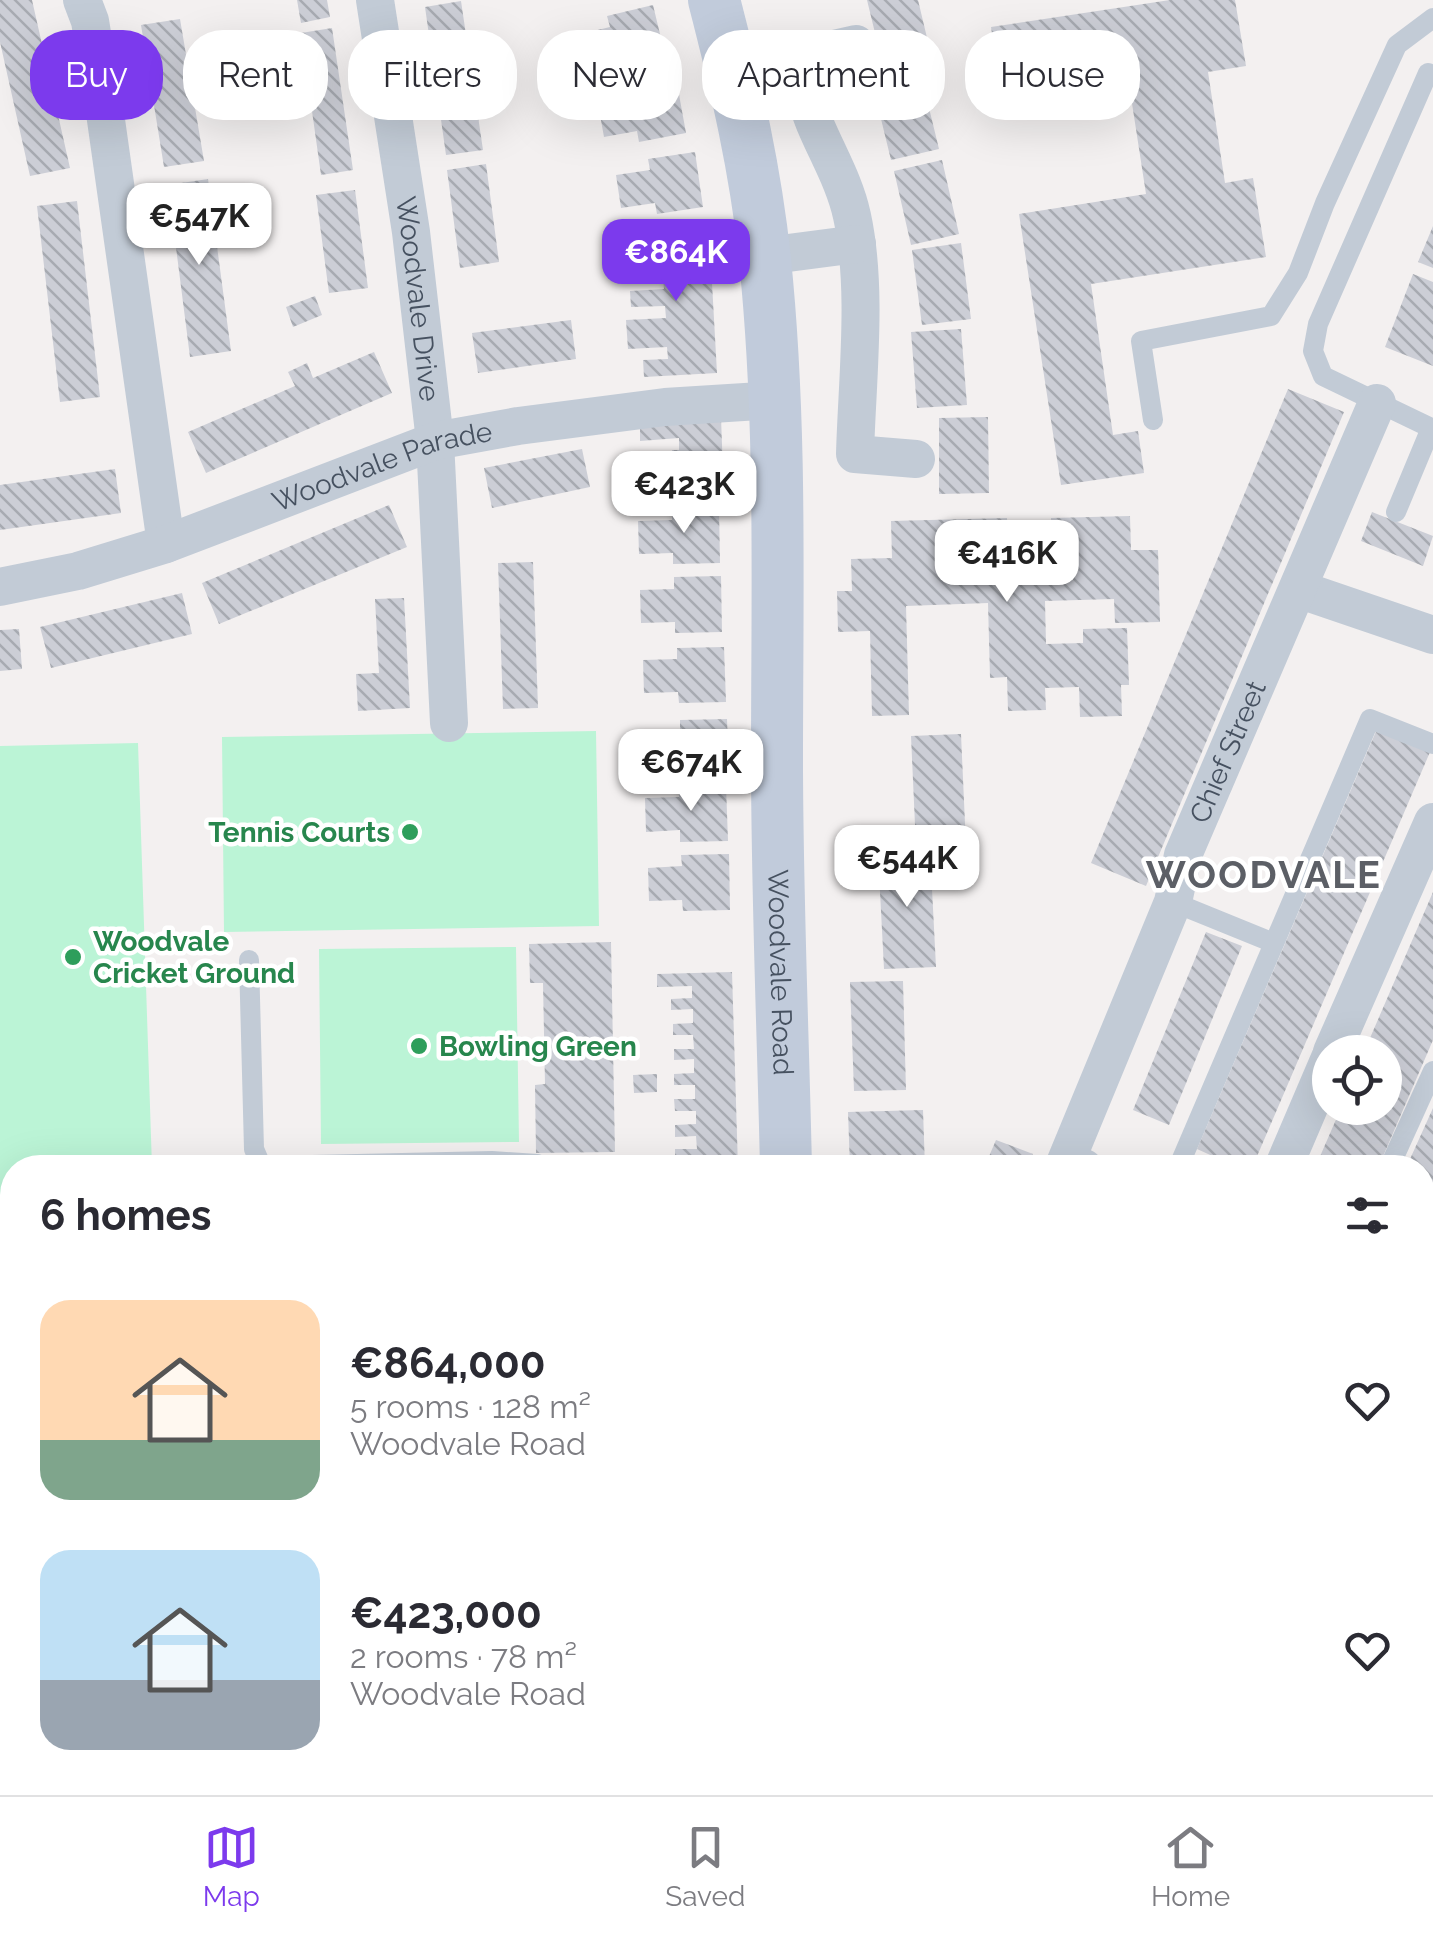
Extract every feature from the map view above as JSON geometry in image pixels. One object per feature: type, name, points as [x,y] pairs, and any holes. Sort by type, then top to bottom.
[{"type":"main road","name":"Woodvale Road","points":[[714,0],[757,197],[776,400],[777,814],[786,1155]]},
{"type":"street","points":[[82,0],[90,21],[105,113],[166,544]]},
{"type":"street","name":"Woodvale Drive","points":[[374,0],[411,232],[435,441],[450,722]]},
{"type":"street","points":[[814,120],[837,168],[852,212],[857,244],[860,288],[855,454],[916,459]]},
{"type":"street","points":[[765,256],[857,244]]},
{"type":"street","name":"Woodvale Parade","points":[[0,587],[78,571],[166,544],[435,441],[664,407],[776,400]]},
{"type":"street","name":"Chief Street","points":[[1078,1155],[1173,902],[1183,855],[1378,403]]},
{"type":"street","points":[[1298,589],[1433,635]]},
{"type":"street","points":[[1340,1035],[1433,822]]},
{"type":"street","points":[[1289,1155],[1312,1100]]},
{"type":"lane","points":[[1153,420],[1141,341],[1271,316],[1298,273],[1324,203],[1397,45],[1433,18]]},
{"type":"lane","points":[[1396,512],[1431,428],[1323,376],[1313,351],[1318,324],[1428,74],[1433,76]]},
{"type":"lane","points":[[1184,1155],[1370,719],[1433,744]]},
{"type":"lane","points":[[1173,902],[1274,943]]},
{"type":"lane","points":[[249,960],[257,1155]]},
{"type":"lane","points":[[1395,1155],[1433,1071]]},
{"type":"green space","name":"Tennis Courts","points":[[596,731],[599,926],[224,932],[222,737]]},
{"type":"green space","name":"Woodvale Cricket Ground","points":[[138,743],[152,1155],[0,1155],[0,746]]},
{"type":"green space","name":"Bowling Green","points":[[516,947],[519,1142],[321,1144],[319,949]]},
{"type":"building","points":[[0,0],[32,0],[39,30],[30,30],[30,120],[59,120],[70,168],[30,176],[0,42]]},
{"type":"building","points":[[297,0],[327,0],[330,17],[301,23]]},
{"type":"building","points":[[867,0],[918,0],[925,30],[874,30]]},
{"type":"building","points":[[1170,0],[1235,0],[1246,66],[1208,72],[1225,183],[1253,178],[1266,257],[1091,284],[1113,435],[1138,431],[1144,473],[1061,485],[1019,214],[1146,194],[1135,120],[1140,120],[1140,30],[991,27]]},
{"type":"building","points":[[461,1],[465,30],[428,30],[425,7]]},
{"type":"building","points":[[653,5],[659,30],[598,30],[610,27],[607,16]]},
{"type":"building","points":[[180,19],[183,120],[197,120],[204,161],[164,167],[156,120],[163,120],[163,30],[142,30],[141,25]]},
{"type":"building","points":[[332,28],[353,170],[321,175],[313,120],[328,120],[328,30],[320,30]]},
{"type":"building","points":[[682,111],[686,133],[639,142],[637,131],[604,137],[601,120],[682,120]]},
{"type":"building","points":[[441,120],[479,120],[483,150],[446,155]]},
{"type":"building","points":[[881,120],[932,120],[939,149],[891,160]]},
{"type":"building","points":[[695,152],[703,207],[657,214],[655,203],[621,208],[616,175],[650,170],[648,159]]},
{"type":"building","points":[[942,160],[959,234],[911,245],[894,171]]},
{"type":"building","points":[[486,164],[499,262],[460,268],[447,170]]},
{"type":"building","points":[[208,179],[231,351],[190,357],[168,185]]},
{"type":"building","points":[[355,190],[368,288],[329,293],[316,195]]},
{"type":"building","points":[[77,201],[100,397],[60,402],[37,206]]},
{"type":"building","points":[[1433,226],[1433,268],[1418,262]]},
{"type":"building","points":[[709,229],[717,373],[644,377],[643,360],[668,359],[667,347],[628,349],[626,320],[666,318],[665,306],[631,307],[630,291],[664,289],[663,278],[629,280],[628,262],[662,260],[662,249],[637,251],[636,233]]},
{"type":"building","points":[[961,243],[971,319],[922,325],[912,250]]},
{"type":"building","points":[[1413,274],[1433,282],[1433,366],[1385,347]]},
{"type":"building","points":[[315,296],[322,315],[293,327],[286,307]]},
{"type":"building","points":[[571,320],[576,359],[478,373],[472,333]]},
{"type":"building","points":[[961,329],[967,405],[917,408],[911,332]]},
{"type":"building","points":[[374,352],[392,393],[206,473],[188,432],[295,386],[288,372],[307,363],[313,378]]},
{"type":"building","points":[[1288,389],[1344,412],[1146,886],[1091,863]]},
{"type":"building","points":[[721,417],[724,500],[674,502],[673,476],[640,477],[639,461],[673,460],[672,450],[679,450],[679,438],[640,441],[640,423]]},
{"type":"building","points":[[988,417],[989,493],[939,494],[939,418]]},
{"type":"building","points":[[582,449],[590,487],[492,508],[484,468]]},
{"type":"building","points":[[115,469],[121,513],[0,530],[0,485]]},
{"type":"building","points":[[389,505],[407,547],[219,624],[202,583]]},
{"type":"building","points":[[719,507],[720,563],[673,564],[673,553],[639,554],[638,521],[672,520],[672,508]]},
{"type":"building","points":[[1372,512],[1433,536],[1423,566],[1361,541]]},
{"type":"building","points":[[1130,516],[1131,550],[1158,550],[1160,622],[1115,623],[1114,599],[1045,601],[1046,644],[1083,643],[1083,629],[1127,628],[1129,685],[1121,685],[1122,716],[1080,717],[1079,687],[1045,688],[1046,710],[1008,711],[1007,677],[990,678],[988,603],[906,606],[909,715],[872,716],[870,631],[838,632],[837,591],[852,591],[851,559],[892,558],[891,521],[1007,518],[1008,554],[1052,553],[1051,518]]},
{"type":"building","points":[[533,562],[538,708],[503,709],[498,563]]},
{"type":"building","points":[[721,576],[722,632],[675,633],[675,622],[641,623],[640,590],[674,589],[674,577]]},
{"type":"building","points":[[182,593],[192,634],[51,668],[40,627]]},
{"type":"building","points":[[404,598],[410,708],[358,711],[356,674],[379,673],[375,599]]},
{"type":"building","points":[[19,629],[22,669],[0,671],[0,630]]},
{"type":"building","points":[[724,647],[726,702],[679,703],[678,692],[644,693],[643,660],[677,659],[677,648]]},
{"type":"building","points":[[727,719],[729,774],[681,775],[681,765],[647,765],[646,732],[680,731],[680,720]]},
{"type":"building","points":[[1377,729],[1430,752],[1258,1155],[1210,1155],[1197,1149]]},
{"type":"building","points":[[961,734],[966,846],[916,847],[911,736]]},
{"type":"building","points":[[726,785],[728,841],[680,842],[680,830],[646,832],[645,798],[679,797],[679,786]]},
{"type":"building","points":[[930,850],[936,967],[884,969],[878,853]]},
{"type":"building","points":[[729,854],[730,910],[683,911],[682,900],[649,901],[648,868],[682,866],[681,855]]},
{"type":"building","points":[[1433,892],[1433,1040],[1402,1112],[1402,1035],[1371,1035]]},
{"type":"building","points":[[1206,932],[1242,946],[1169,1125],[1133,1110]]},
{"type":"building","points":[[611,942],[615,1152],[536,1153],[535,1085],[545,1084],[543,983],[530,983],[529,944]]},
{"type":"building","points":[[732,972],[738,1155],[675,1155],[675,1149],[697,1149],[696,1136],[675,1137],[675,1125],[696,1124],[696,1111],[675,1111],[674,1099],[695,1099],[695,1085],[674,1085],[674,1074],[694,1073],[694,1059],[674,1060],[674,1049],[694,1049],[693,1035],[673,1035],[673,1024],[693,1023],[693,1009],[671,1010],[671,999],[692,998],[692,986],[657,987],[657,974]]},
{"type":"building","points":[[903,981],[906,1090],[854,1091],[850,982]]},
{"type":"building","points":[[657,1074],[657,1092],[634,1093],[633,1075]]},
{"type":"building","points":[[1433,1108],[1433,1155],[1412,1155]]},
{"type":"building","points":[[923,1110],[925,1155],[850,1155],[848,1112]]},
{"type":"building","points":[[1334,1125],[1396,1125],[1384,1155],[1321,1155]]},
{"type":"building","points":[[996,1140],[1033,1154],[1033,1155],[990,1155]]},
{"type":"place","name":"Tennis Courts","points":[[410,832]]},
{"type":"place","name":"Woodvale Cricket Ground","points":[[73,957]]},
{"type":"place","name":"Bowling Green","points":[[419,1046]]},
{"type":"district","name":"WOODVALE","points":[[1264,874]]}]
